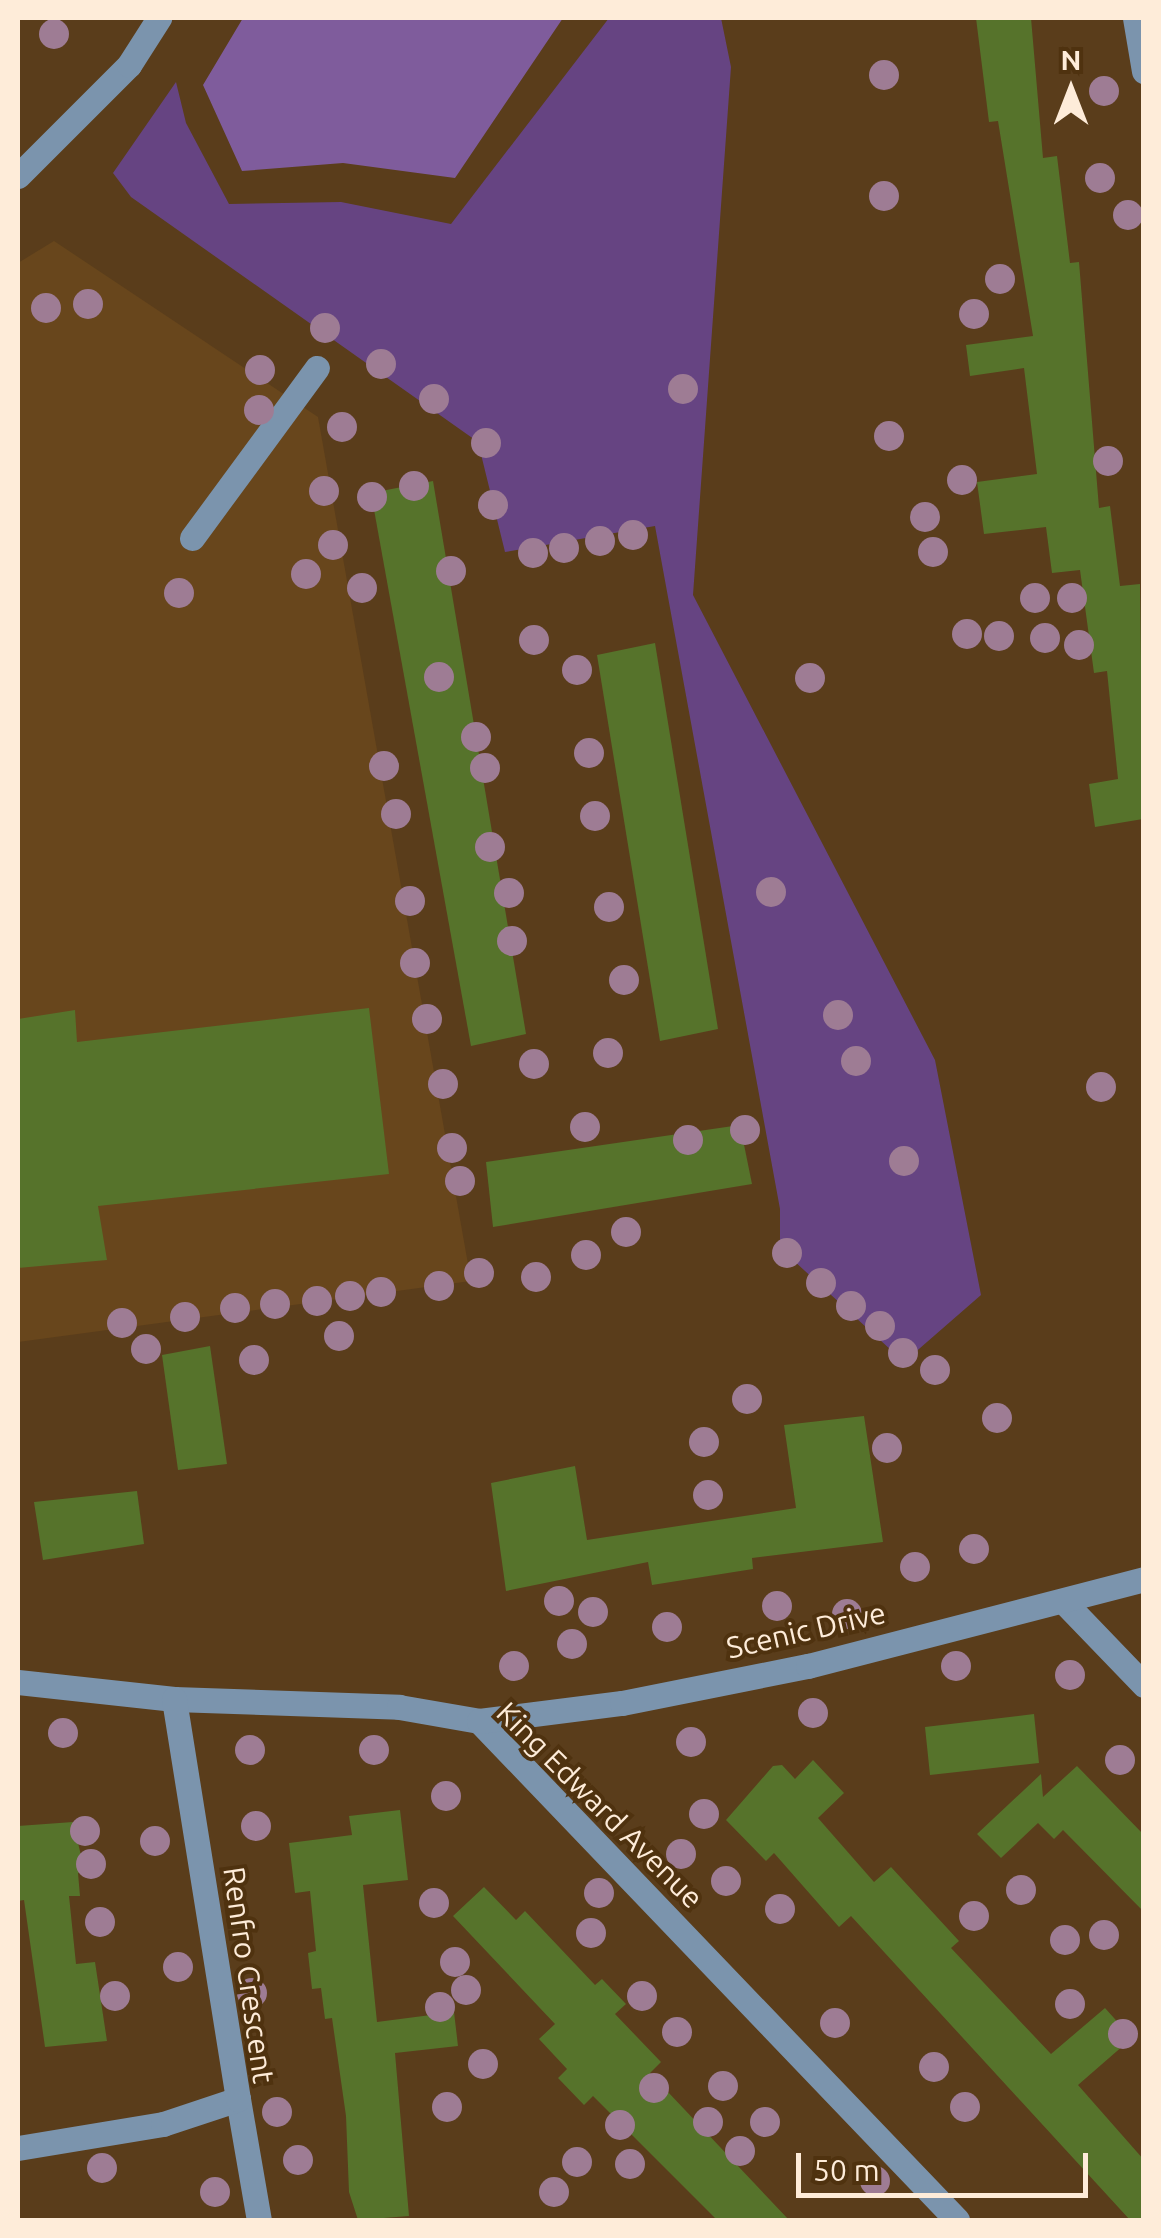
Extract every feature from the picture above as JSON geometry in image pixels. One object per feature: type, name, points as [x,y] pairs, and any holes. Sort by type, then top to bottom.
[{"type":"street","points":[[18,176],[130,66],[159,18]]},
{"type":"street","points":[[1135,18],[1144,71]]},
{"type":"street","points":[[192,538],[317,368]]},
{"type":"street","name":"Scenic Drive","points":[[479,1722],[622,1703],[789,1670],[1065,1603],[1144,1579]]},
{"type":"street","points":[[1065,1603],[1144,1685]]},
{"type":"street","name":"King Edward Avenue","points":[[18,1682],[174,1699],[399,1707],[479,1722],[957,2220]]},
{"type":"street","name":"Renfro Crescent","points":[[18,2148],[163,2124],[238,2100],[174,1699]]},
{"type":"street","points":[[238,2100],[259,2220]]},
{"type":"shaded area","points":[[243,18],[563,18],[455,178],[343,163],[242,171],[203,85]]},
{"type":"shaded area","points":[[609,18],[721,18],[731,67],[693,595],[935,1060],[981,1295],[904,1362],[780,1248],[780,1209],[655,526],[505,552],[478,442],[131,197],[113,173],[176,82],[186,123],[229,204],[341,202],[451,224]]},
{"type":"shaded area","points":[[54,241],[318,417],[471,1281],[18,1342],[18,263]]},
{"type":"building","points":[[976,18],[1031,18],[1043,158],[1057,156],[1070,263],[1079,262],[1099,508],[1110,506],[1120,586],[1140,584],[1143,819],[1095,827],[1089,784],[1118,779],[1107,671],[1094,673],[1080,570],[1052,573],[1046,527],[984,534],[977,482],[1037,474],[1024,368],[970,376],[966,345],[1033,336],[998,121],[989,122]]},
{"type":"building","points":[[433,481],[526,1034],[471,1046],[371,493]]},
{"type":"building","points":[[655,643],[718,1029],[660,1041],[597,655]]},
{"type":"building","points":[[369,1008],[389,1174],[98,1206],[107,1260],[18,1268],[18,1019],[75,1010],[77,1042]]},
{"type":"building","points":[[740,1125],[752,1184],[493,1227],[486,1162]]},
{"type":"building","points":[[210,1346],[227,1464],[178,1470],[162,1355]]},
{"type":"building","points":[[864,1416],[883,1542],[752,1558],[753,1569],[652,1585],[648,1562],[506,1591],[491,1483],[575,1466],[587,1540],[796,1508],[784,1425]]},
{"type":"building","points":[[137,1491],[144,1544],[43,1560],[34,1502]]},
{"type":"building","points":[[1034,1714],[1039,1763],[930,1775],[925,1727]]},
{"type":"building","points":[[813,1760],[844,1793],[818,1818],[874,1882],[891,1867],[959,1941],[951,1948],[1051,2054],[1105,2008],[1132,2038],[1078,2085],[1144,2160],[1144,2220],[1130,2220],[851,1916],[839,1927],[774,1853],[766,1861],[726,1820],[773,1766],[782,1765],[795,1779]]},
{"type":"building","points":[[1077,1766],[1144,1835],[1144,1912],[1063,1830],[1054,1839],[1038,1823],[1001,1858],[977,1834],[1041,1774],[1043,1797]]},
{"type":"building","points":[[400,1810],[408,1880],[363,1885],[377,2022],[454,2012],[458,2046],[395,2053],[409,2216],[358,2220],[349,2192],[346,2116],[332,2018],[325,2019],[321,1988],[312,1989],[308,1953],[316,1951],[310,1891],[295,1893],[289,1843],[352,1835],[349,1816]]},
{"type":"building","points":[[73,1822],[85,1872],[78,1873],[80,1896],[69,1896],[76,1964],[95,1962],[107,2041],[45,2047],[24,1900],[18,1901],[18,1826]]},
{"type":"building","points":[[484,1887],[516,1920],[525,1911],[595,1985],[602,1979],[626,2004],[615,2014],[661,2062],[650,2073],[789,2220],[717,2220],[593,2096],[584,2105],[558,2078],[567,2069],[539,2039],[555,2024],[453,1916]]}]
